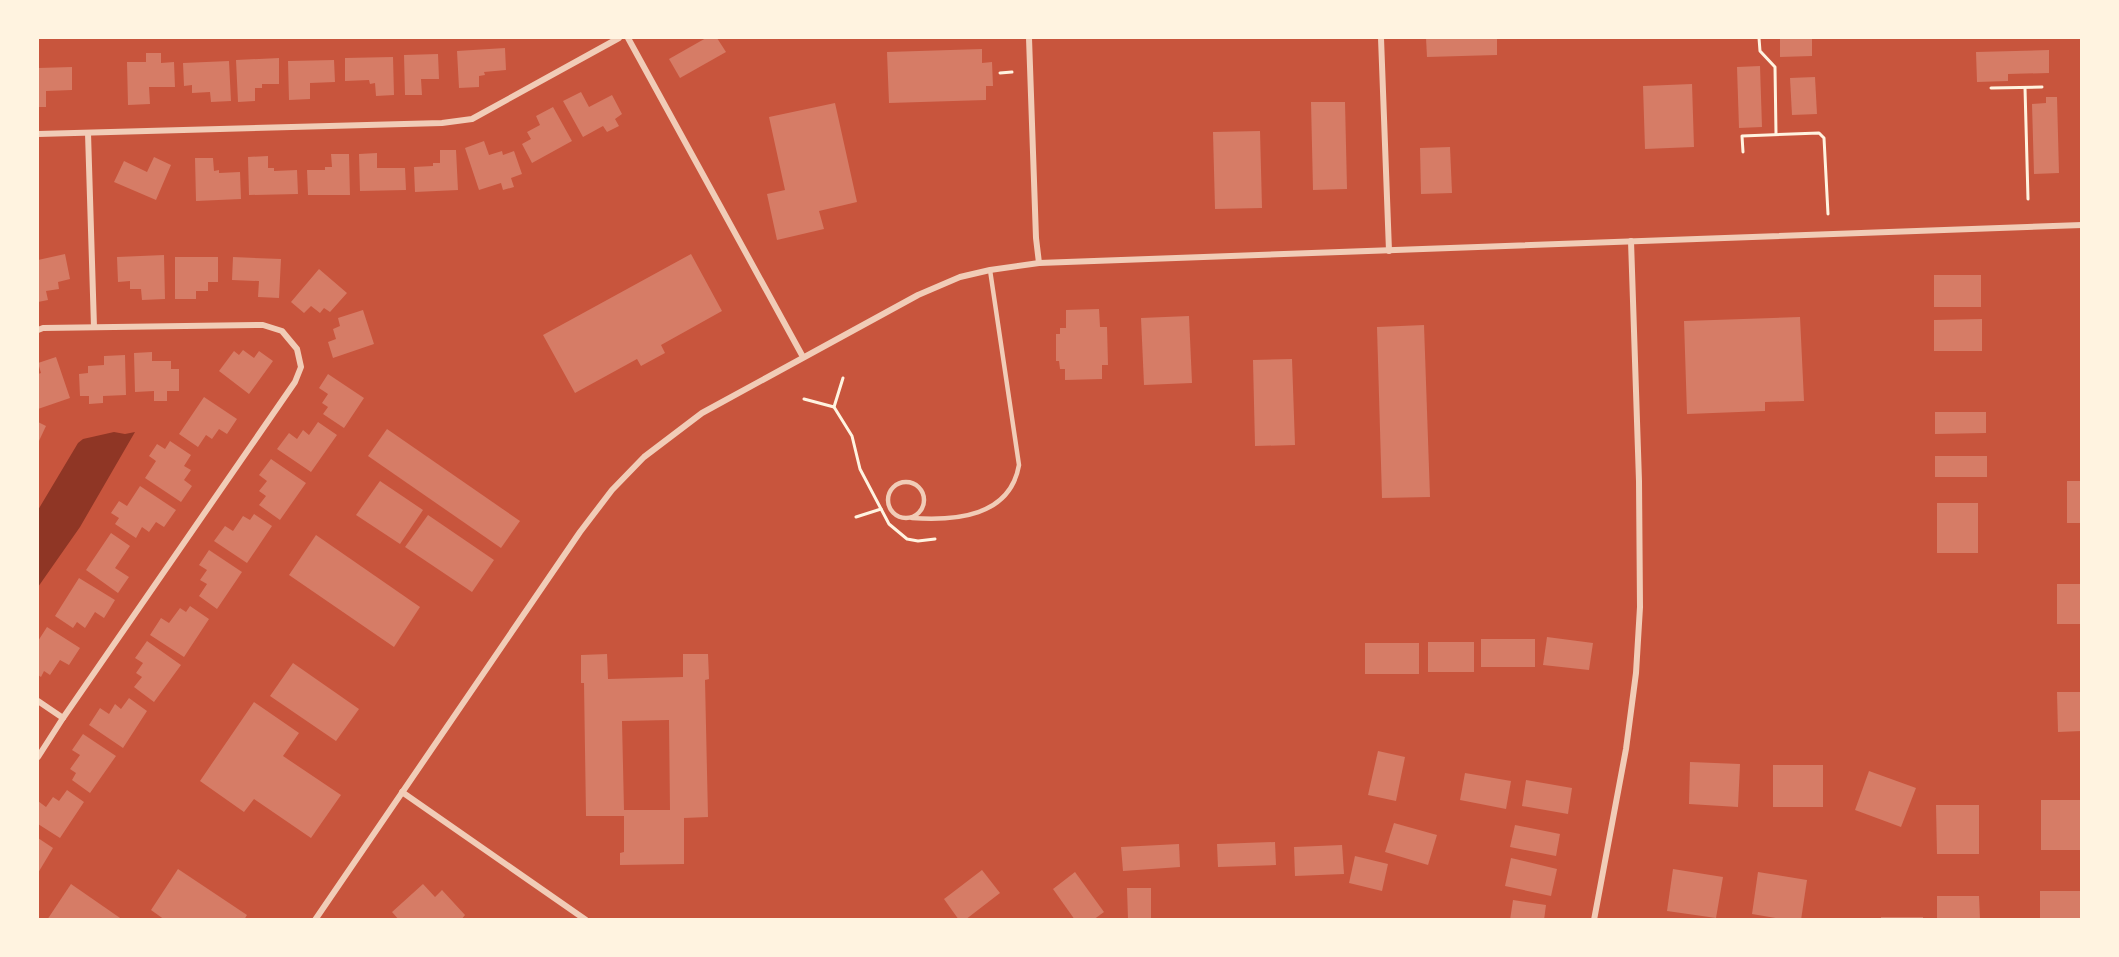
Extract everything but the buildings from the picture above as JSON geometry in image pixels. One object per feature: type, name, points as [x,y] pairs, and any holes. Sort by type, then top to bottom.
[{"type":"street","points":[[38,134],[442,123],[472,118],[619,38]]},
{"type":"street","points":[[628,38],[803,357]]},
{"type":"street","points":[[1029,38],[1036,238],[1039,263]]},
{"type":"street","points":[[1382,38],[1389,251]]},
{"type":"street","points":[[88,133],[94,327]]},
{"type":"street","points":[[315,920],[580,532],[620,482],[644,457],[702,413],[918,295],[960,277],[1039,263],[2082,225]]},
{"type":"street","points":[[1594,920],[1628,735],[1640,607],[1639,481],[1631,241]]},
{"type":"street","points":[[38,330],[263,325],[282,331],[297,349],[301,367],[295,382],[38,757]]},
{"type":"street","points":[[38,701],[63,718]]},
{"type":"street","points":[[402,792],[586,920]]},
{"type":"lane","points":[[912,518],[922,510],[925,498],[923,492],[914,483],[902,482],[892,488],[889,493],[888,505],[894,514],[899,518],[941,520],[987,510],[1006,495],[1016,482],[1019,465],[990,270]]},
{"type":"path","points":[[1759,38],[1760,51],[1775,67],[1776,134]]},
{"type":"path","points":[[1000,73],[1012,72]]},
{"type":"path","points":[[1991,88],[2042,87]]},
{"type":"path","points":[[2025,88],[2028,199]]},
{"type":"path","points":[[1743,152],[1742,136],[1819,133],[1824,138],[1828,214]]},
{"type":"path","points":[[834,407],[843,378]]},
{"type":"path","points":[[804,399],[834,407],[852,436],[860,469],[889,524],[907,539],[935,540]]},
{"type":"path","points":[[856,517],[881,509]]},
{"type":"shaded area","points":[[114,432],[125,434],[135,432],[80,527],[38,587],[38,510],[78,443],[83,439]]}]
